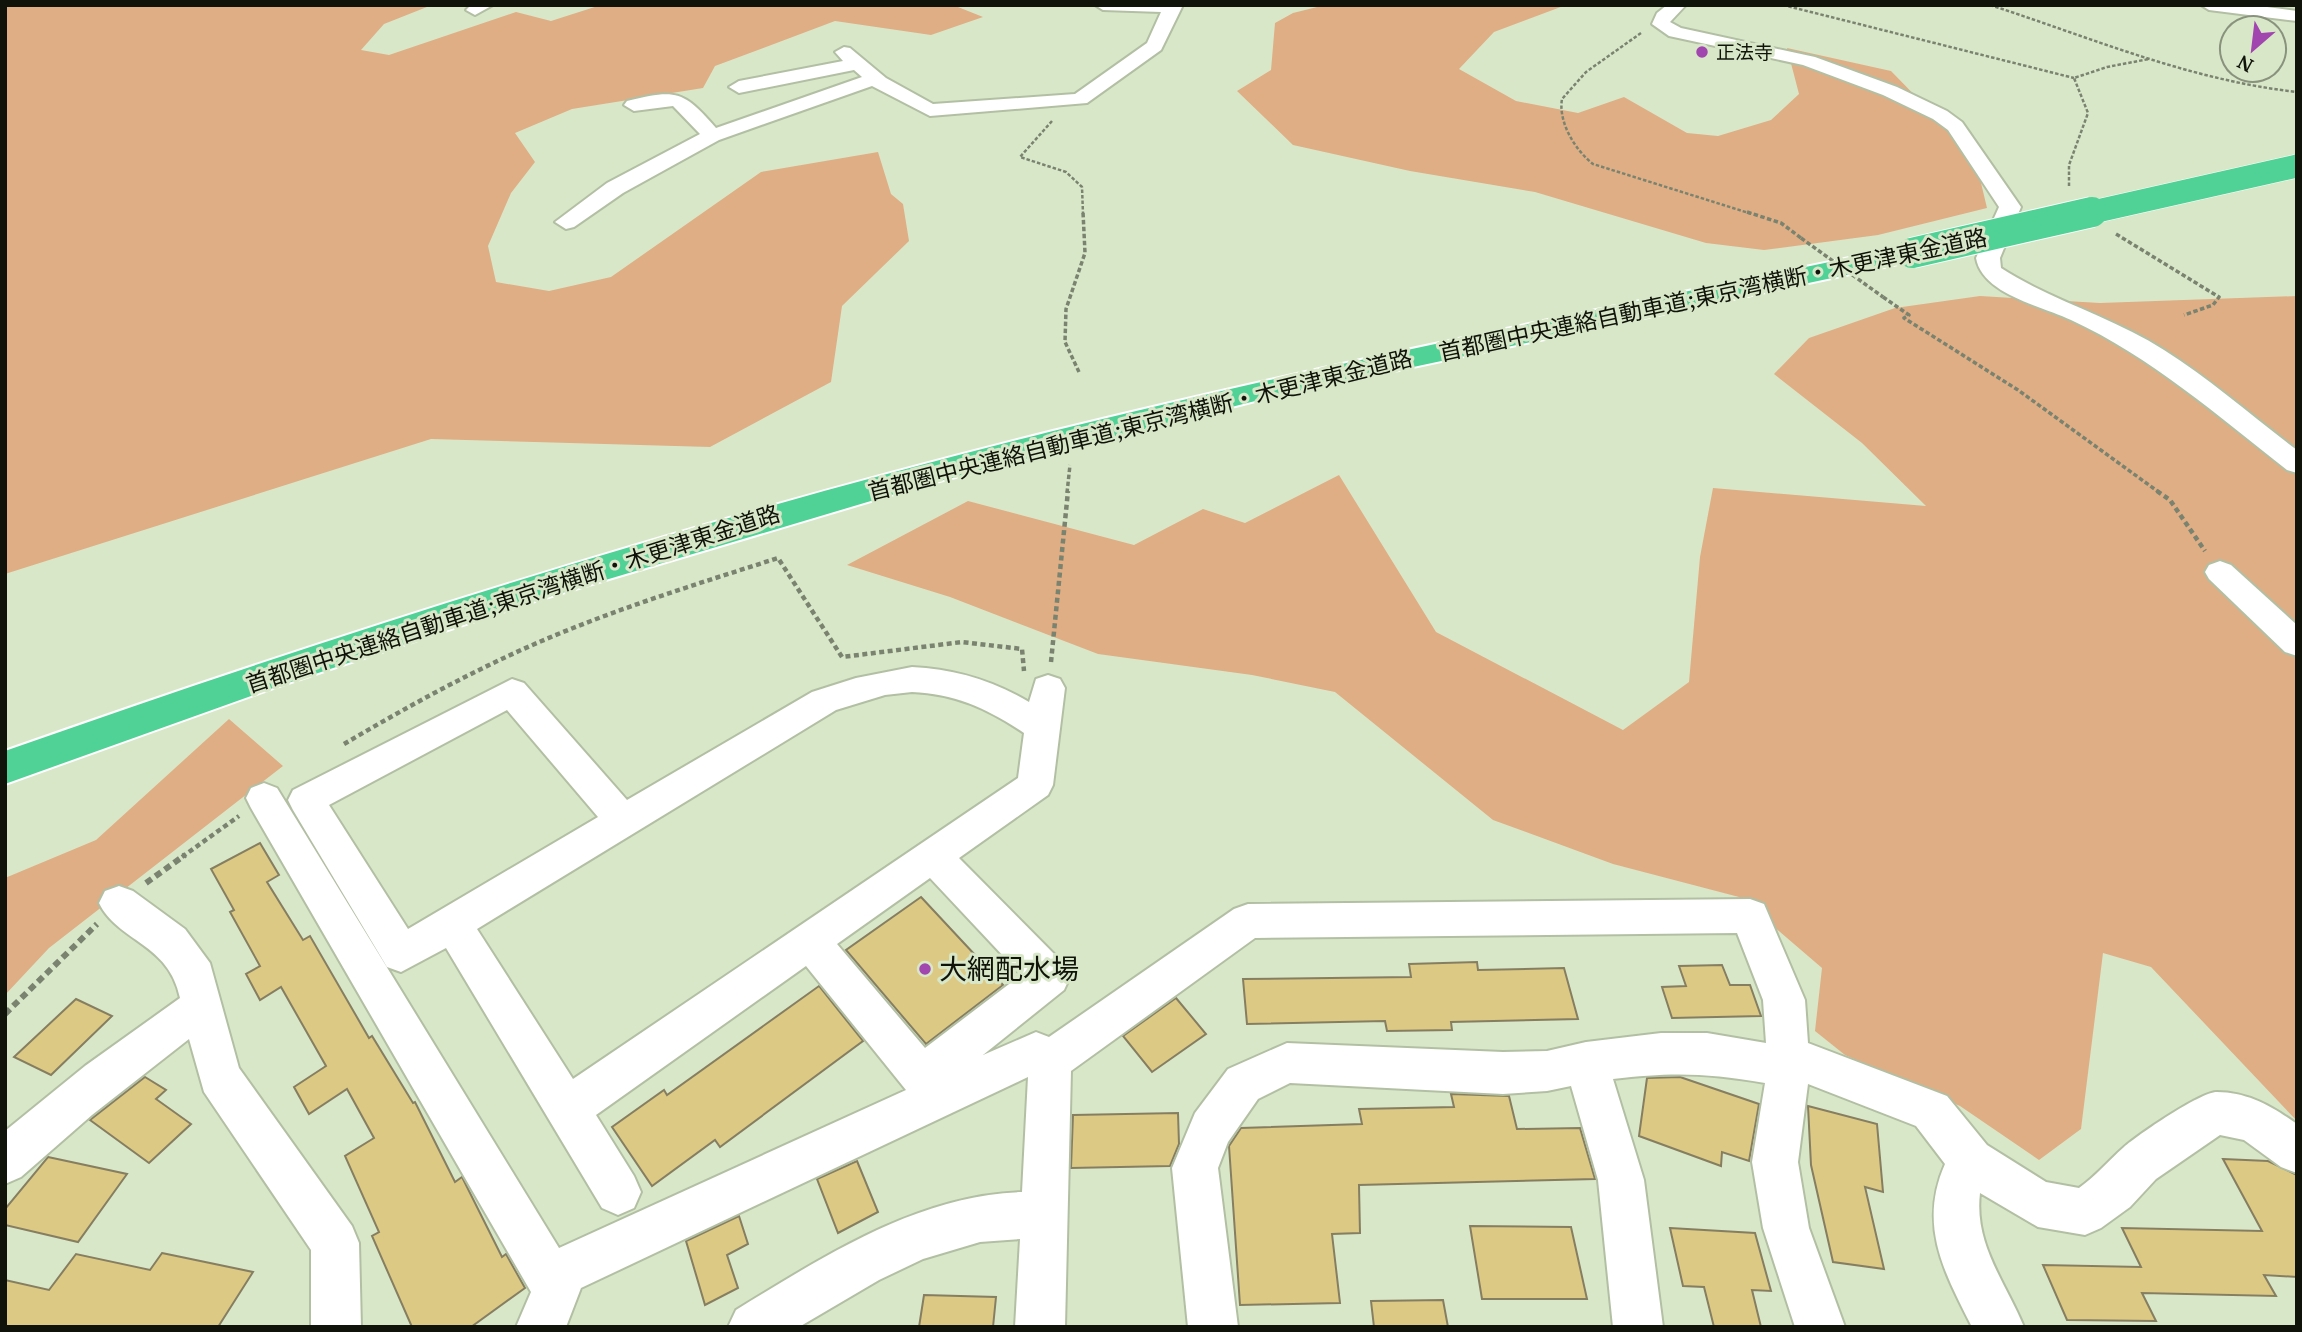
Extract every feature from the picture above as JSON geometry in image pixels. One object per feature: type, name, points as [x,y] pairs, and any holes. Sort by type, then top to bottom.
[{"type":"highway","name":"首都圏中央連絡自動車道;東京湾横断・木更津東金道路","points":[[5,768],[362,643],[558,579],[807,507],[1052,441],[1373,367],[1912,253],[2297,166]]},
{"type":"street","points":[[738,86],[850,58],[874,79],[930,110],[1080,99],[1155,46],[1173,6],[1103,5]]},
{"type":"street","points":[[2209,5],[2297,16]]},
{"type":"street","points":[[1670,11],[1661,24],[1675,32],[1808,61],[1890,91],[1955,126],[2010,207],[1988,258],[1990,271],[2011,285],[2081,315],[2155,355],[2297,464]]},
{"type":"street","points":[[566,222],[615,188],[712,136],[874,79]]},
{"type":"street","points":[[634,105],[669,97],[679,99],[712,136]]},
{"type":"street","points":[[2220,572],[2297,644]]},
{"type":"street","points":[[622,821],[512,692],[306,800],[401,954],[824,701],[860,687],[899,679],[938,680],[974,688],[1013,707],[1043,728]]},
{"type":"street","points":[[567,1109],[1035,785],[1048,688]]},
{"type":"street","points":[[264,798],[549,1308]]},
{"type":"street","points":[[810,941],[922,1077],[1050,977],[933,856]]},
{"type":"street","points":[[119,903],[171,941],[196,976],[219,1077],[335,1243],[336,1327]]},
{"type":"street","points":[[1050,1061],[1248,921],[1750,916],[1784,1000],[1789,1062],[1775,1162],[1786,1228],[1820,1327]]},
{"type":"street","points":[[452,923],[618,1192]]},
{"type":"street","points":[[5,1161],[57,1113],[131,1055],[201,1007]]},
{"type":"street","points":[[1009,1010],[1050,1061],[1040,1327]]},
{"type":"street","points":[[549,1308],[564,1271],[1036,1052],[1050,1061]]},
{"type":"street","points":[[1213,1327],[1195,1168],[1211,1128],[1243,1084],[1287,1063],[1503,1073],[1547,1070],[1586,1062],[1661,1053],[1707,1053],[1789,1062],[1931,1111],[1971,1161],[2038,1203],[2085,1213],[2114,1191],[2140,1163],[2215,1113],[2253,1120],[2297,1151]]},
{"type":"street","points":[[1586,1062],[1621,1180],[1638,1327]]},
{"type":"street","points":[[1971,1161],[1956,1195],[1956,1231],[1970,1272],[1999,1327]]},
{"type":"street","points":[[753,1327],[819,1288],[920,1237],[981,1219],[1044,1215]]},
{"type":"path","points":[[1783,5],[2074,78]]},
{"type":"path","points":[[1990,5],[2160,63],[2255,86],[2297,92]]},
{"type":"path","points":[[1670,11],[1571,86],[1562,100],[1561,111],[1567,128],[1583,157],[1593,164],[1781,223],[1909,315],[1904,318],[2018,390],[2170,500],[2220,572]]},
{"type":"path","points":[[1079,372],[1065,342],[1066,309],[1073,281],[1085,253],[1082,187],[1066,173],[1020,158],[1052,121],[1080,99]]},
{"type":"path","points":[[1048,688],[1070,465]]},
{"type":"shaded area","points":[[5,5],[432,5],[384,24],[361,50],[389,55],[516,12],[551,21],[601,5],[953,5],[983,17],[931,35],[835,21],[715,66],[703,88],[572,109],[515,133],[535,162],[511,193],[488,246],[496,282],[549,291],[611,277],[761,172],[878,152],[891,194],[903,204],[909,241],[842,306],[831,382],[710,447],[431,439],[5,574]]},
{"type":"shaded area","points":[[1325,5],[1566,5],[1494,32],[1459,69],[1516,101],[1578,113],[1624,97],[1687,133],[1718,136],[1771,120],[1799,94],[1787,48],[1891,71],[1932,113],[1971,141],[1987,208],[1878,235],[1764,250],[1706,243],[1535,192],[1410,171],[1293,145],[1237,91],[1271,70],[1275,23],[1293,13]]},
{"type":"shaded area","points":[[1980,296],[2100,303],[2297,296],[2297,1121],[2151,967],[2103,953],[2081,1129],[2039,1160],[1960,1106],[1845,1055],[1815,1031],[1822,968],[1739,897],[1613,864],[1493,820],[1335,692],[1252,675],[1098,654],[950,597],[847,565],[968,501],[1134,545],[1203,509],[1245,523],[1339,475],[1436,632],[1623,730],[1689,682],[1700,557],[1713,488],[1926,506],[1862,443],[1774,374],[1809,338],[1895,308]]},
{"type":"shaded area","points":[[229,719],[283,766],[49,948],[5,995],[5,878],[96,840]]},
{"type":"building","points":[[260,843],[279,875],[267,882],[303,940],[310,936],[369,1038],[372,1036],[413,1103],[415,1102],[455,1182],[462,1177],[502,1257],[506,1254],[525,1288],[471,1327],[412,1327],[372,1236],[379,1232],[345,1156],[374,1138],[347,1089],[309,1114],[294,1087],[326,1066],[281,987],[260,1000],[246,974],[260,966],[230,912],[234,910],[211,869]]},
{"type":"building","name":"大網配水場","points":[[921,897],[1003,985],[926,1044],[846,950]]},
{"type":"building","points":[[1477,962],[1478,970],[1564,968],[1578,1019],[1451,1022],[1452,1030],[1387,1031],[1385,1021],[1247,1024],[1243,979],[1411,977],[1409,964]]},
{"type":"building","points":[[1722,965],[1730,985],[1750,985],[1761,1016],[1672,1018],[1662,987],[1686,986],[1679,966]]},
{"type":"building","points":[[819,986],[863,1041],[720,1147],[715,1140],[652,1186],[612,1127],[664,1090],[667,1095]]},
{"type":"building","points":[[1176,998],[1206,1034],[1152,1072],[1123,1036]]},
{"type":"building","points":[[76,999],[112,1016],[51,1075],[14,1057]]},
{"type":"building","points":[[145,1077],[166,1090],[156,1099],[191,1124],[149,1163],[90,1120]]},
{"type":"building","points":[[1680,1077],[1759,1104],[1749,1161],[1722,1152],[1721,1166],[1639,1136],[1647,1078]]},
{"type":"building","points":[[1451,1094],[1509,1096],[1517,1129],[1580,1128],[1595,1179],[1359,1185],[1360,1233],[1332,1234],[1340,1303],[1240,1305],[1229,1146],[1241,1128],[1362,1124],[1359,1109],[1454,1107]]},
{"type":"building","points":[[1808,1106],[1877,1124],[1883,1192],[1865,1187],[1884,1269],[1833,1262],[1811,1165]]},
{"type":"building","points":[[1178,1113],[1179,1144],[1170,1166],[1071,1168],[1073,1115]]},
{"type":"building","points":[[48,1157],[127,1174],[78,1242],[5,1225],[5,1209]]},
{"type":"building","points":[[2223,1159],[2268,1161],[2297,1175],[2297,1277],[2264,1275],[2276,1296],[2142,1293],[2156,1321],[2067,1320],[2043,1265],[2141,1267],[2122,1228],[2262,1231]]},
{"type":"building","points":[[857,1161],[878,1212],[838,1233],[817,1179]]},
{"type":"building","points":[[739,1216],[748,1244],[727,1255],[738,1288],[705,1305],[686,1241]]},
{"type":"building","points":[[1470,1226],[1571,1227],[1587,1299],[1482,1299]]},
{"type":"building","points":[[1670,1228],[1755,1233],[1771,1291],[1752,1290],[1761,1327],[1714,1327],[1704,1287],[1683,1286]]},
{"type":"building","points":[[162,1253],[253,1272],[218,1327],[5,1327],[5,1280],[49,1290],[76,1254],[150,1270]]},
{"type":"building","points":[[924,1295],[996,1297],[993,1327],[919,1327]]},
{"type":"building","points":[[1443,1300],[1448,1327],[1374,1327],[1371,1301]]},
{"type":"place","name":"正法寺","points":[[1702,52]]},
{"type":"place","name":"大網配水場","points":[[925,969]]}]
